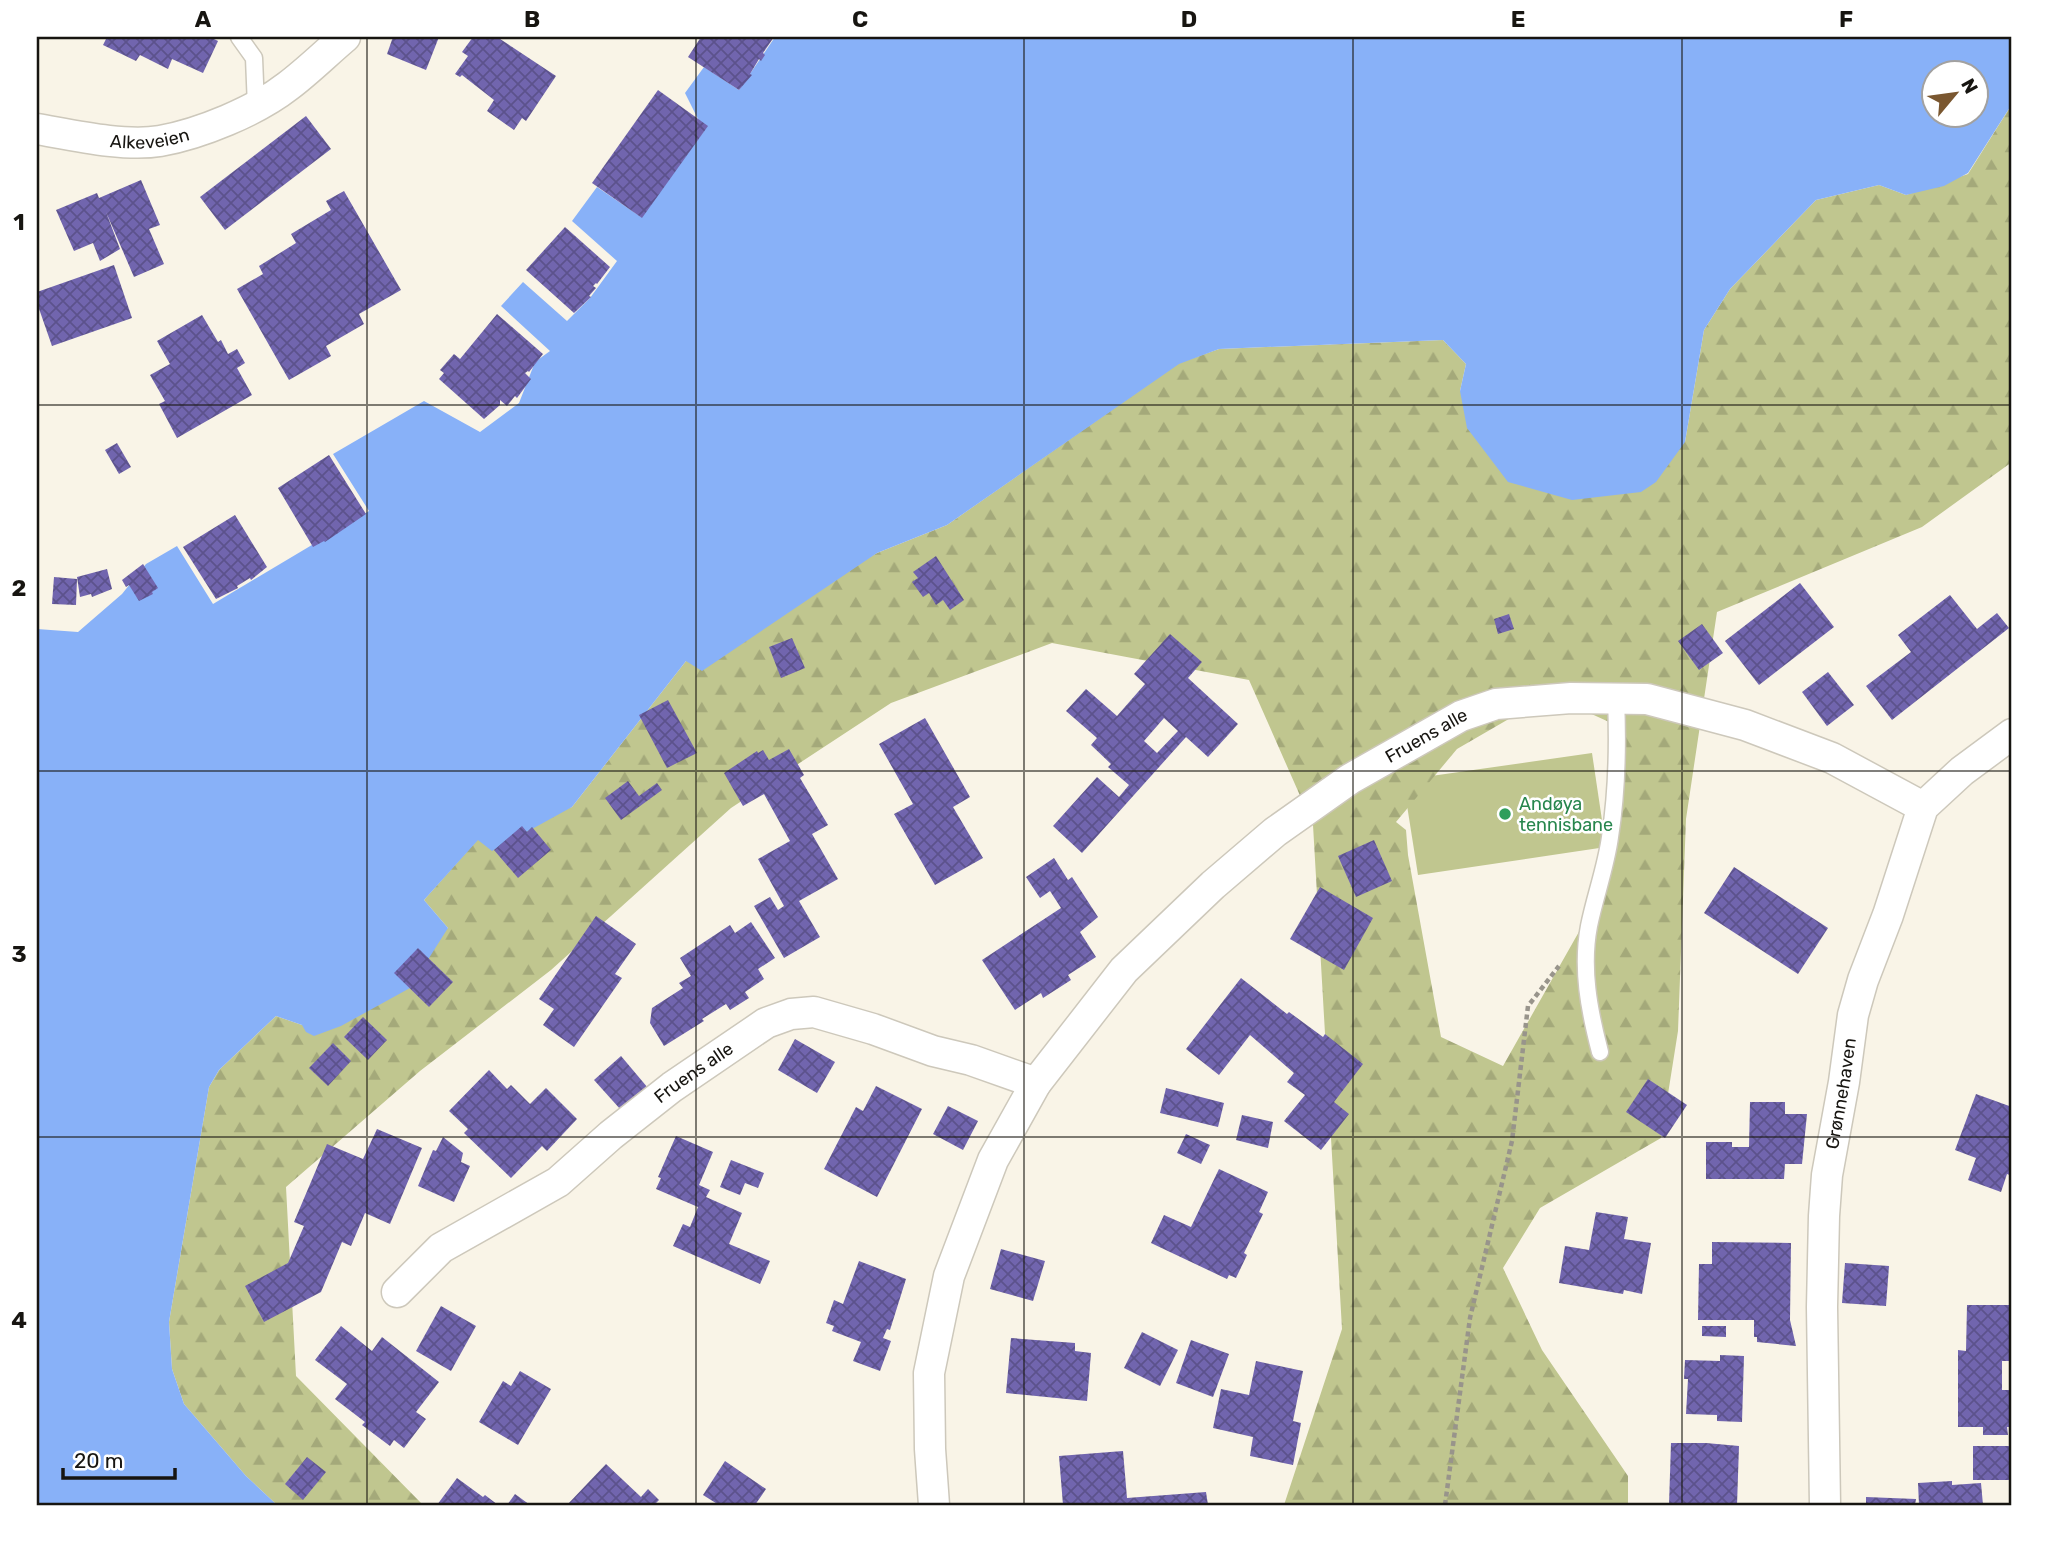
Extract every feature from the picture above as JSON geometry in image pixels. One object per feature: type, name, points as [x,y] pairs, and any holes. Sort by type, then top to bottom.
[{"type":"street","name":"Alkeveien","points":[[37,130],[93,139],[159,141],[215,125],[256,107],[288,87],[345,37]]},
{"type":"street","name":"Fruens alle","points":[[934,1505],[929,1373],[949,1276],[993,1160],[1036,1083],[1124,970],[1154,940],[1275,832],[1350,779],[1461,716],[1496,704],[1572,698],[1647,699],[1745,726],[1832,758],[1923,807]]},
{"type":"street","name":"Grønnehaven","points":[[1825,1505],[1822,1307],[1826,1175],[1844,1082],[1853,1015],[1923,807],[1962,771],[2012,734]]},
{"type":"street","name":"Fruens alle","points":[[397,1292],[441,1248],[558,1182],[611,1135],[672,1087],[766,1023],[791,1014],[814,1013],[873,1029],[1036,1083]]},
{"type":"lane","points":[[239,37],[254,58],[256,107]]},
{"type":"lane","points":[[1600,1052],[1588,998],[1585,957],[1589,926],[1610,838],[1619,737],[1616,699]]},
{"type":"path","points":[[1445,1505],[1471,1318],[1511,1141],[1528,1006],[1589,926]]},
{"type":"green space","points":[[2012,104],[2012,462],[1922,527],[1717,612],[1686,819],[1678,1031],[1661,1138],[1540,1208],[1503,1268],[1542,1350],[1628,1476],[1628,1505],[1284,1505],[1342,1329],[1313,825],[1249,680],[1052,643],[891,703],[731,808],[551,970],[420,1071],[286,1187],[296,1376],[423,1505],[277,1505],[246,1476],[184,1404],[172,1369],[169,1322],[209,1087],[219,1070],[276,1016],[302,1025],[448,928],[424,900],[478,839],[572,807],[686,661],[877,553],[947,525],[1179,363],[1219,349],[1443,340],[1466,364],[1460,391],[1685,442],[1704,330],[1730,289],[1816,200],[1879,185],[1906,195],[1968,174]],"holes":[[[1550,695],[1620,727],[1606,884],[1503,1066],[1441,1037],[1408,855],[1406,830],[1396,822],[1457,749]]]},
{"type":"green space","name":"Andøya tennisbane","points":[[1592,753],[1606,847],[1418,875],[1403,780]]},
{"type":"water","points":[[775,37],[2012,37],[2012,104],[1968,173],[1944,186],[1906,195],[1879,185],[1816,200],[1730,289],[1704,330],[1685,442],[1656,482],[1641,492],[1572,500],[1508,482],[1467,428],[1460,391],[1466,364],[1443,340],[1219,349],[1179,364],[947,525],[877,553],[702,671],[686,661],[572,807],[492,851],[478,840],[424,900],[448,928],[410,988],[341,1026],[314,1036],[306,1032],[302,1025],[276,1016],[219,1070],[209,1087],[169,1322],[172,1369],[184,1404],[246,1476],[277,1505],[37,1505],[37,629],[78,632],[122,594],[146,564],[177,546],[213,604],[369,511],[333,454],[424,401],[480,432],[519,403],[535,362],[550,351],[501,306],[523,282],[567,321],[590,298],[617,261],[572,221],[597,187],[641,217],[704,131],[685,93],[704,67],[739,90]]},
{"type":"building","points":[[101,37],[210,37],[218,41],[203,73],[172,59],[168,69],[140,55],[136,61],[103,45],[106,39]]},
{"type":"building","points":[[393,37],[439,37],[426,70],[387,54]]},
{"type":"building","points":[[473,37],[497,37],[556,76],[526,121],[522,118],[514,130],[487,111],[494,100],[462,75],[460,77],[455,74],[468,56],[462,52]]},
{"type":"building","points":[[701,37],[774,37],[763,53],[765,55],[761,61],[759,59],[750,74],[752,75],[739,90],[688,57]]},
{"type":"building","points":[[658,90],[708,126],[642,218],[592,183]]},
{"type":"building","points":[[306,116],[331,149],[225,230],[200,197]]},
{"type":"building","points":[[141,180],[160,225],[149,229],[164,264],[134,277],[106,212],[120,249],[100,261],[93,243],[74,251],[56,210],[97,193],[99,198]]},
{"type":"building","points":[[344,191],[401,290],[359,314],[364,324],[326,346],[331,356],[289,380],[237,289],[263,274],[259,266],[296,243],[291,234],[331,210],[326,201]]},
{"type":"building","points":[[565,227],[610,267],[593,286],[596,288],[589,296],[591,297],[574,313],[526,270]]},
{"type":"building","points":[[114,265],[132,318],[52,346],[37,303],[37,292]]},
{"type":"building","points":[[497,314],[543,354],[529,372],[525,373],[531,379],[517,398],[515,396],[507,406],[500,400],[500,405],[484,419],[439,379],[444,373],[440,370],[454,354],[460,359]]},
{"type":"building","points":[[202,315],[228,354],[237,349],[245,363],[237,368],[252,395],[177,438],[159,404],[165,401],[150,375],[170,364],[157,341]]},
{"type":"building","points":[[117,443],[131,467],[119,474],[105,450]]},
{"type":"building","points":[[329,455],[366,514],[313,547],[278,488]]},
{"type":"building","points":[[235,515],[267,567],[251,580],[250,578],[237,586],[238,588],[216,599],[183,547]]},
{"type":"building","points":[[936,556],[964,600],[950,610],[943,600],[936,605],[929,593],[923,597],[912,582],[918,578],[913,572]]},
{"type":"building","points":[[143,564],[158,588],[153,594],[139,601],[129,585],[126,587],[122,580]]},
{"type":"building","points":[[107,569],[112,589],[92,597],[91,594],[80,597],[77,577]]},
{"type":"building","points":[[54,577],[77,579],[76,605],[52,604]]},
{"type":"building","points":[[1800,583],[1834,627],[1759,685],[1725,641]]},
{"type":"building","points":[[1950,595],[1977,629],[1997,613],[2009,628],[1892,720],[1866,686],[1911,652],[1898,635]]},
{"type":"building","points":[[1509,614],[1514,629],[1498,634],[1494,619]]},
{"type":"building","points":[[1702,624],[1723,653],[1699,670],[1678,641]]},
{"type":"building","points":[[1170,634],[1202,662],[1188,678],[1238,724],[1208,757],[1186,737],[1082,853],[1053,826],[1097,777],[1119,797],[1129,785],[1108,767],[1111,764],[1091,745],[1097,738],[1066,711],[1086,689],[1117,716],[1145,684],[1134,674]],"holes":[[[1164,718],[1178,731],[1157,753],[1144,741]]]},
{"type":"building","points":[[792,638],[805,668],[781,678],[769,647]]},
{"type":"building","points":[[1828,672],[1854,705],[1827,726],[1802,692]]},
{"type":"building","points":[[668,700],[697,753],[667,768],[639,715]]},
{"type":"building","points":[[925,718],[970,797],[953,807],[983,858],[935,885],[894,814],[913,804],[879,744]]},
{"type":"building","points":[[789,749],[804,775],[800,778],[828,825],[812,834],[838,879],[799,901],[820,937],[784,958],[754,906],[770,897],[778,910],[784,906],[758,859],[790,841],[764,794],[743,806],[724,773],[757,751],[758,753],[763,750],[769,760]]},
{"type":"building","points":[[628,781],[639,796],[657,783],[662,790],[621,820],[605,798]]},
{"type":"building","points":[[522,826],[527,832],[532,827],[551,850],[518,878],[494,850]]},
{"type":"building","points":[[1374,840],[1392,881],[1356,897],[1338,856]]},
{"type":"building","points":[[1054,858],[1068,880],[1072,877],[1098,917],[1080,932],[1096,957],[1068,975],[1071,980],[1043,998],[1041,993],[1015,1010],[982,960],[1061,908],[1050,891],[1040,898],[1026,877]]},
{"type":"building","points":[[1734,867],[1828,928],[1798,974],[1704,913]]},
{"type":"building","points":[[1320,887],[1373,918],[1344,970],[1290,939]]},
{"type":"building","points":[[596,916],[636,944],[615,974],[622,978],[574,1047],[543,1025],[554,1009],[539,999]]},
{"type":"building","points":[[751,922],[775,958],[758,969],[764,979],[745,992],[749,998],[730,1010],[726,1004],[664,1046],[650,1023],[652,1008],[683,988],[679,983],[691,976],[680,958],[730,925],[735,933]]},
{"type":"building","points":[[418,948],[453,982],[429,1007],[394,973]]},
{"type":"building","points":[[1241,978],[1287,1014],[1289,1012],[1323,1037],[1325,1034],[1363,1064],[1334,1102],[1349,1114],[1321,1150],[1284,1121],[1305,1095],[1287,1082],[1294,1073],[1250,1035],[1219,1075],[1186,1049]]},
{"type":"building","points":[[363,1017],[387,1040],[368,1060],[344,1037]]},
{"type":"building","points":[[795,1039],[835,1062],[817,1093],[778,1070]]},
{"type":"building","points":[[333,1043],[351,1061],[328,1086],[309,1068]]},
{"type":"building","points":[[621,1056],[648,1088],[621,1110],[594,1080]]},
{"type":"building","points":[[489,1070],[507,1089],[511,1085],[530,1104],[546,1088],[577,1119],[547,1151],[542,1146],[511,1178],[464,1133],[468,1129],[449,1111]]},
{"type":"building","points":[[1648,1079],[1687,1105],[1665,1138],[1626,1112]]},
{"type":"building","points":[[876,1086],[922,1109],[877,1197],[824,1169],[856,1107],[863,1111]]},
{"type":"building","points":[[1166,1088],[1224,1103],[1218,1127],[1160,1113]]},
{"type":"building","points":[[1976,1094],[2012,1107],[2012,1176],[2007,1174],[2001,1192],[1968,1180],[1976,1158],[1955,1150]]},
{"type":"building","points":[[1750,1102],[1785,1102],[1785,1114],[1807,1114],[1802,1164],[1785,1164],[1784,1179],[1706,1179],[1706,1142],[1732,1142],[1732,1147],[1749,1147]]},
{"type":"building","points":[[948,1106],[978,1121],[963,1150],[933,1134]]},
{"type":"building","points":[[1242,1115],[1273,1122],[1268,1148],[1236,1140]]},
{"type":"building","points":[[377,1129],[422,1148],[390,1224],[365,1213],[351,1246],[342,1242],[321,1292],[264,1322],[245,1286],[288,1263],[304,1226],[294,1222],[327,1144],[363,1159]]},
{"type":"building","points":[[1186,1134],[1210,1145],[1201,1164],[1177,1153]]},
{"type":"building","points":[[676,1136],[713,1152],[699,1185],[710,1190],[706,1197],[742,1213],[729,1244],[770,1261],[760,1284],[673,1246],[683,1224],[690,1227],[698,1207],[656,1189],[661,1178],[658,1177]]},
{"type":"building","points":[[443,1137],[463,1153],[461,1162],[470,1166],[454,1202],[418,1186],[433,1150],[436,1151]]},
{"type":"building","points":[[731,1160],[764,1173],[758,1188],[745,1183],[740,1195],[720,1187]]},
{"type":"building","points":[[1219,1169],[1268,1192],[1259,1212],[1263,1214],[1244,1253],[1247,1255],[1236,1278],[1229,1275],[1227,1279],[1151,1243],[1164,1215],[1191,1227]]},
{"type":"building","points":[[1596,1212],[1628,1217],[1624,1239],[1651,1243],[1642,1294],[1624,1290],[1623,1294],[1559,1283],[1565,1246],[1589,1250]]},
{"type":"building","points":[[1712,1242],[1791,1243],[1790,1320],[1796,1346],[1757,1342],[1757,1337],[1754,1337],[1754,1320],[1698,1320],[1699,1264],[1712,1264]]},
{"type":"building","points":[[1001,1249],[1045,1261],[1033,1301],[990,1289]]},
{"type":"building","points":[[859,1261],[906,1279],[890,1330],[887,1329],[883,1338],[891,1341],[880,1371],[853,1361],[861,1342],[832,1331],[834,1326],[826,1323],[834,1300],[843,1304]]},
{"type":"building","points":[[1845,1263],[1889,1266],[1886,1306],[1842,1303]]},
{"type":"building","points":[[1967,1305],[2012,1305],[2012,1361],[2002,1361],[2002,1390],[2012,1390],[2012,1427],[2007,1427],[2008,1435],[1983,1435],[1983,1427],[1958,1427],[1958,1350],[1966,1351]]},
{"type":"building","points":[[441,1306],[476,1326],[451,1371],[416,1351]]},
{"type":"building","points":[[341,1326],[372,1351],[382,1337],[439,1382],[416,1412],[426,1419],[404,1448],[394,1440],[390,1446],[362,1425],[365,1422],[335,1399],[347,1384],[315,1360]]},
{"type":"building","points":[[1702,1326],[1726,1326],[1726,1337],[1702,1336]]},
{"type":"building","points":[[1142,1332],[1178,1350],[1160,1386],[1124,1368]]},
{"type":"building","points":[[1011,1338],[1075,1343],[1075,1351],[1091,1353],[1087,1401],[1006,1393]]},
{"type":"building","points":[[1191,1340],[1229,1354],[1213,1397],[1176,1383]]},
{"type":"building","points":[[1720,1355],[1744,1356],[1742,1422],[1717,1421],[1717,1415],[1686,1414],[1688,1379],[1684,1379],[1685,1360],[1720,1361]]},
{"type":"building","points":[[1256,1361],[1303,1371],[1293,1421],[1301,1423],[1293,1465],[1250,1456],[1253,1437],[1213,1428],[1221,1389],[1249,1395]]},
{"type":"building","points":[[520,1371],[551,1389],[518,1445],[479,1422],[503,1381],[511,1386]]},
{"type":"building","points":[[1671,1443],[1739,1446],[1737,1505],[1669,1505]]},
{"type":"building","points":[[1973,1446],[2012,1446],[2012,1480],[1973,1480]]},
{"type":"building","points":[[1123,1451],[1127,1498],[1206,1492],[1208,1505],[1063,1505],[1059,1456]]},
{"type":"building","points":[[307,1457],[326,1472],[303,1500],[285,1484]]},
{"type":"building","points":[[725,1461],[766,1489],[755,1505],[719,1505],[703,1495]]},
{"type":"building","points":[[606,1464],[641,1497],[648,1489],[659,1500],[654,1505],[567,1505]]},
{"type":"building","points":[[457,1478],[483,1497],[485,1495],[498,1505],[437,1505]]},
{"type":"building","points":[[1952,1481],[1952,1485],[1981,1483],[1983,1505],[1919,1505],[1918,1483]]},
{"type":"building","points":[[515,1494],[530,1505],[507,1505]]},
{"type":"building","points":[[1866,1497],[1916,1499],[1915,1505],[1866,1505]]},
{"type":"place","name":"Andøya tennisbane","points":[[1505,814]]}]
